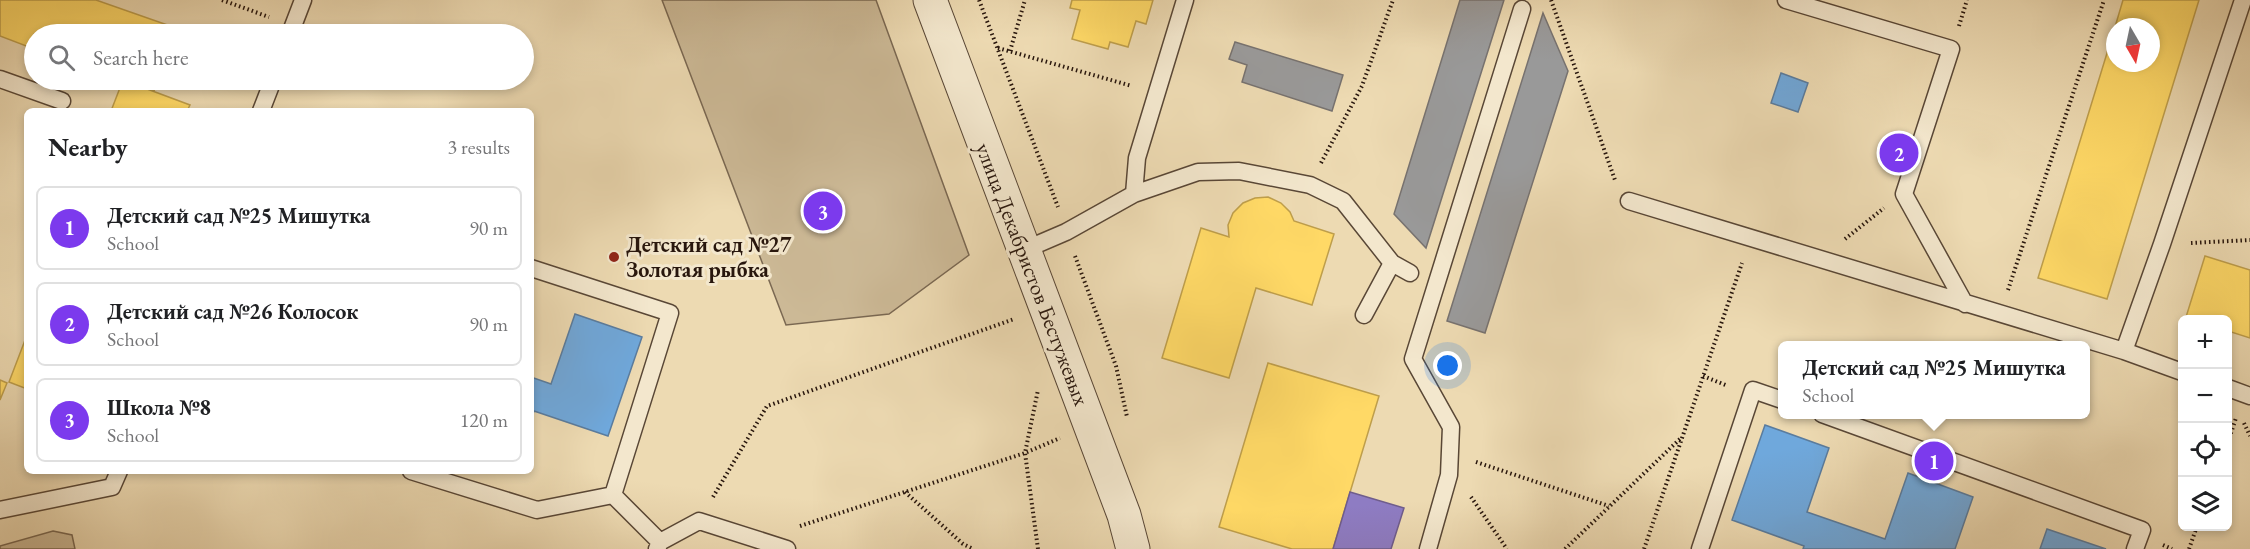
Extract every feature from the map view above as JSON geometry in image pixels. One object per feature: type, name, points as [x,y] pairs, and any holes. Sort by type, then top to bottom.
[{"type":"street","name":"улица Декабристов Бестужевых","points":[[930,0],[1124,515],[1133,549]]},
{"type":"lane","points":[[294,24],[303,0]]},
{"type":"lane","points":[[1134,194],[1137,158],[1185,0]]},
{"type":"lane","points":[[1786,0],[1951,49],[1904,194],[1965,304]]},
{"type":"lane","points":[[2124,351],[2243,0]]},
{"type":"lane","points":[[1428,549],[1449,475],[1451,427],[1413,359],[1522,9]]},
{"type":"lane","points":[[0,79],[24,88]]},
{"type":"lane","points":[[31,90],[62,101]]},
{"type":"lane","points":[[262,108],[269,90]]},
{"type":"lane","points":[[1024,250],[1066,232],[1134,194],[1198,172],[1239,171],[1310,185],[1343,201],[1392,263],[1410,273]]},
{"type":"lane","points":[[1629,201],[1750,240],[2089,341]]},
{"type":"lane","points":[[1364,315],[1392,263]]},
{"type":"lane","points":[[534,269],[670,313],[613,495]]},
{"type":"lane","points":[[2090,341],[2178,371]]},
{"type":"lane","points":[[2232,389],[2250,396]]},
{"type":"lane","points":[[1700,549],[1753,390],[1778,399]]},
{"type":"lane","points":[[1836,419],[2142,530],[2135,549]]},
{"type":"lane","points":[[0,510],[112,487],[118,474]]},
{"type":"lane","points":[[421,474],[537,510],[613,495]]},
{"type":"lane","points":[[613,495],[659,545],[699,521],[786,549]]},
{"type":"path","points":[[222,0],[278,24]]},
{"type":"path","points":[[979,0],[1050,183],[1116,366],[1128,423]]},
{"type":"path","points":[[1010,51],[1025,0]]},
{"type":"path","points":[[1310,185],[1362,86],[1394,0]]},
{"type":"path","points":[[1551,0],[1614,180],[1629,201]]},
{"type":"path","points":[[1999,315],[2104,0]]},
{"type":"path","points":[[998,48],[1157,93]]},
{"type":"path","points":[[1819,260],[1904,194]]},
{"type":"path","points":[[1644,549],[1750,240]]},
{"type":"path","points":[[2162,244],[2250,240]]},
{"type":"path","points":[[699,521],[767,406],[1015,319]]},
{"type":"path","points":[[1038,549],[1024,453],[1040,381]]},
{"type":"path","points":[[760,540],[1024,453],[1069,435]]},
{"type":"path","points":[[1565,549],[1683,437]]},
{"type":"path","points":[[1450,454],[1609,506]]},
{"type":"path","points":[[1449,475],[1468,493],[1507,549]]},
{"type":"path","points":[[905,492],[963,543],[973,549]]},
{"type":"path","points":[[2189,549],[2195,531]]},
{"type":"shaded area","points":[[662,0],[876,0],[969,255],[889,314],[786,325]]},
{"type":"shaded area","points":[[53,531],[72,535],[75,549],[0,549],[0,546]]},
{"type":"building: Homes","points":[[0,0],[96,0],[165,24],[24,24],[24,45],[0,36]]},
{"type":"building: Homes","points":[[1072,0],[1153,0],[1146,24],[1136,21],[1128,47],[1110,42],[1108,49],[1072,39],[1080,10],[1070,8]]},
{"type":"building: Homes","points":[[2123,0],[2199,0],[2107,299],[2038,278],[2106,56],[2106,72],[2160,72],[2160,18],[2117,18]]},
{"type":"building: Homes","points":[[119,90],[150,90],[190,105],[188,108],[112,108]]},
{"type":"building: Homes","points":[[1268,197],[1281,203],[1290,212],[1294,221],[1334,234],[1312,305],[1256,288],[1229,378],[1162,358],[1201,228],[1229,237],[1228,225],[1233,213],[1243,203],[1255,198]]},
{"type":"building: Homes","points":[[2205,256],[2250,270],[2250,338],[2232,332],[2232,315],[2187,315]]},
{"type":"building: Homes","points":[[24,343],[24,388],[9,382]]},
{"type":"building: Homes","points":[[1268,363],[1379,396],[1333,549],[1292,549],[1219,527]]},
{"type":"building: Homes","points":[[0,380],[7,383],[0,400]]},
{"type":"building: Offices","points":[[1350,492],[1404,508],[1391,549],[1333,549]]},
{"type":"building: Schools","points":[[1781,73],[1808,83],[1798,112],[1771,103]]},
{"type":"building: Schools","points":[[575,314],[642,337],[608,436],[534,411],[534,378],[551,384]]},
{"type":"building: Schools","points":[[1765,425],[1829,448],[1807,512],[1885,539],[1908,473],[1973,497],[1955,549],[1803,549],[1804,546],[1732,520]]},
{"type":"building: Schools","points":[[2047,529],[2106,549],[2040,549]]},
{"type":"building: Industry","points":[[1460,0],[1504,0],[1426,248],[1394,214]]},
{"type":"building: Industry","points":[[1543,13],[1568,71],[1485,333],[1447,321]]},
{"type":"building: Industry","points":[[1235,42],[1343,75],[1332,111],[1242,82],[1247,65],[1229,59]]},
{"type":"place","name":"Детский сад №26 Колосок","points":[[1899,153]]},
{"type":"place","name":"Школа №8","points":[[823,211]]},
{"type":"place","name":"Детский сад №27 Золотая рыбка","points":[[614,257]]},
{"type":"place","name":"Детский сад №25 Мишутка","points":[[1934,461]]}]
